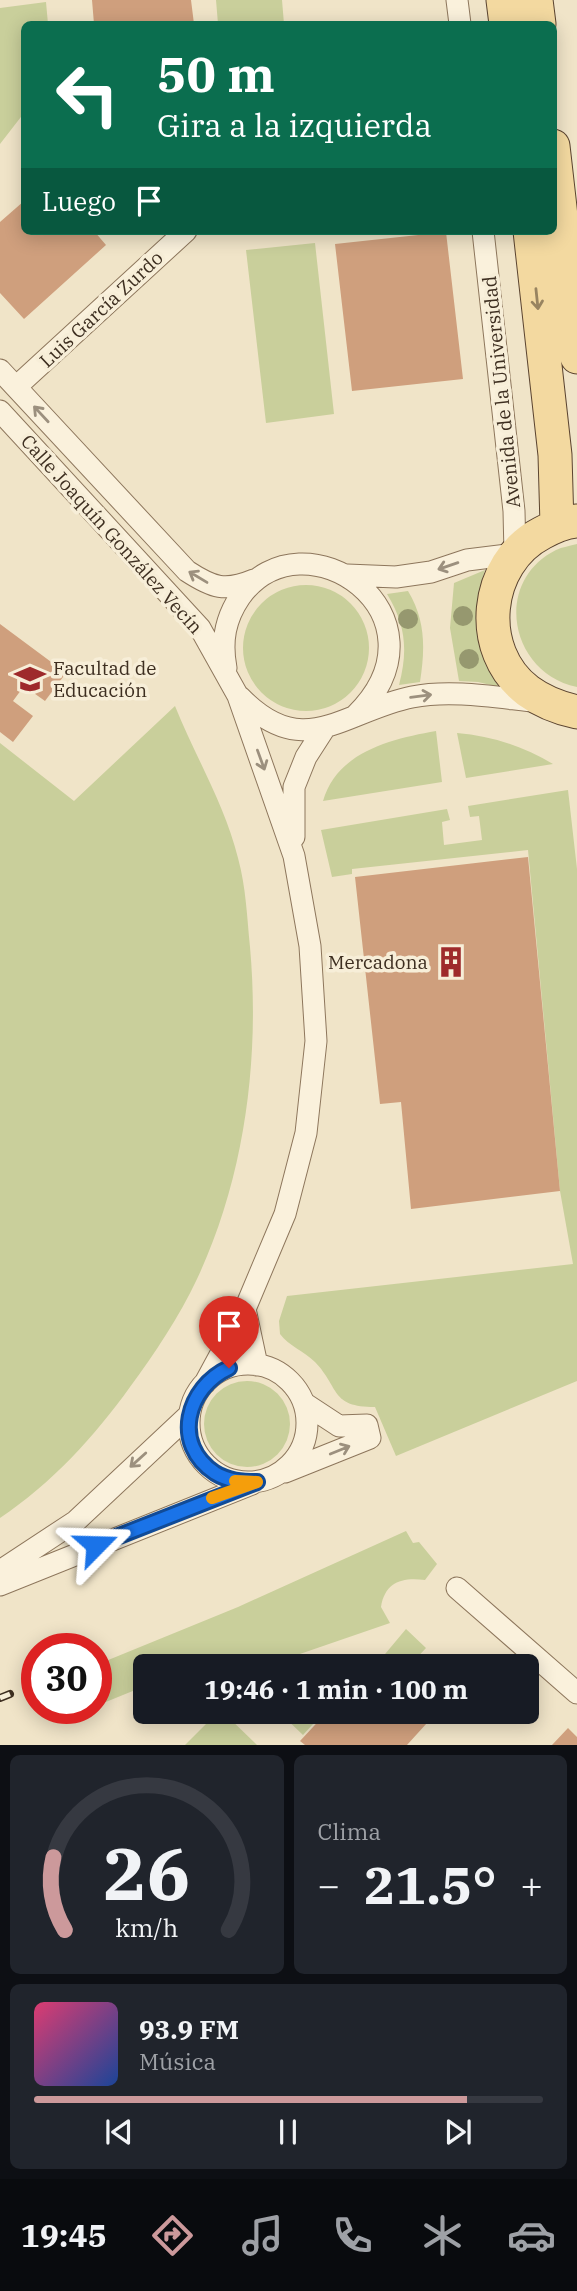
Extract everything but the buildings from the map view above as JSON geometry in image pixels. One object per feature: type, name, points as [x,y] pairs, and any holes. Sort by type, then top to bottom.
[{"type":"main road","points":[[503,0],[506,21]]},
{"type":"main road","points":[[537,0],[539,21]]},
{"type":"main road","points":[[557,181],[577,357]]},
{"type":"main road","points":[[530,235],[555,455],[567,523],[531,538],[515,554],[499,580],[493,603],[493,628],[498,651],[510,672],[526,690],[569,711]]},
{"type":"street","points":[[457,0],[460,21]]},
{"type":"street","name":"Luis García Zurdo","points":[[16,387],[182,235]]},
{"type":"street","name":"Avenida de la Universidad","points":[[483,235],[514,511],[515,554]]},
{"type":"street","name":"Calle Joaquín González Vecín","points":[[0,370],[187,571],[209,584],[225,588],[237,587],[262,577]]},
{"type":"street","name":"Calle Joaquín González Vecín","points":[[0,411],[200,628],[227,673],[238,696],[294,856],[310,946],[316,1041],[312,1087],[298,1170],[285,1213],[245,1309],[195,1397],[189,1415],[76,1521],[0,1572]]},
{"type":"street","points":[[347,575],[396,577],[431,572],[467,559],[515,554]]},
{"type":"street","points":[[227,673],[223,651],[228,619],[245,591],[262,577],[282,567],[304,564],[326,566],[347,575],[366,589],[380,608],[388,630],[389,654],[384,677],[373,698],[356,715]]},
{"type":"street","points":[[238,696],[255,713],[276,725],[300,731],[324,729],[356,715],[412,697],[444,694],[569,711]]},
{"type":"street","name":"Calle Joaquín González Vecín","points":[[294,856],[294,787],[306,757],[324,729]]},
{"type":"street","points":[[245,1309],[257,1365]]},
{"type":"street","points":[[189,1415],[190,1437],[199,1457],[215,1472],[235,1481],[267,1479],[293,1462],[303,1444],[307,1424],[304,1403],[293,1385],[277,1372],[257,1365],[229,1368],[205,1382]]},
{"type":"street","points":[[0,1585],[370,1438],[367,1425],[339,1426],[304,1403]]},
{"type":"street","points":[[457,1588],[577,1693]]},
{"type":"green space","points":[[216,0],[282,0],[284,21],[218,21]]},
{"type":"green space","points":[[46,2],[48,21],[21,21],[21,117],[0,144],[0,8]]},
{"type":"green space","points":[[315,243],[334,414],[266,423],[246,250]]},
{"type":"green space","points":[[577,544],[577,687],[554,678],[536,664],[524,646],[517,625],[517,604],[523,583],[536,564],[556,550]]},
{"type":"green space","points":[[485,570],[477,602],[477,630],[483,658],[499,687],[459,681],[450,628],[454,583]]},
{"type":"green space","points":[[306,585],[330,590],[351,603],[364,624],[369,648],[364,672],[351,693],[330,706],[306,711],[282,706],[261,693],[248,672],[243,648],[248,624],[261,603],[282,590]]},
{"type":"green space","points":[[408,591],[418,613],[423,635],[422,670],[420,682],[399,685],[404,661],[404,638],[387,594]]},
{"type":"green space","points":[[175,706],[218,800],[238,858],[245,891],[253,989],[253,1031],[238,1158],[227,1200],[197,1279],[157,1348],[87,1441],[54,1475],[0,1518],[0,743],[74,801]]},
{"type":"green space","points":[[436,731],[442,782],[323,801],[330,784],[353,759],[401,738]]},
{"type":"green space","points":[[457,733],[507,743],[553,764],[466,778]]},
{"type":"green space","points":[[568,790],[577,869],[577,1381],[396,1456],[375,1407],[350,1404],[343,1400],[315,1362],[280,1334],[279,1321],[287,1296],[573,1264],[560,1191],[528,850],[352,869],[352,874],[332,877],[321,830],[447,809],[450,820],[442,822],[444,845],[482,840],[479,816],[470,817],[468,806]]},
{"type":"green space","points":[[239,1381],[255,1381],[278,1393],[287,1407],[290,1424],[287,1441],[278,1455],[255,1467],[239,1467],[223,1460],[211,1448],[204,1432],[204,1416],[211,1400],[223,1388]]},
{"type":"green space","points":[[406,1531],[413,1543],[419,1542],[437,1564],[425,1580],[402,1581],[386,1592],[381,1607],[390,1623],[300,1654],[133,1654],[133,1691],[112,1699],[112,1658],[238,1607]]},
{"type":"green space","points":[[406,1629],[426,1648],[420,1654],[385,1654]]},
{"type":"green space","points":[[206,1724],[235,1724],[257,1745],[185,1745]]},
{"type":"green space","points":[[292,1724],[313,1724],[303,1735]]},
{"type":"railway","points":[[0,1698],[10,1694]]},
{"type":"slow traffic","points":[[212,1498],[257,1482],[235,1481]]},
{"type":"place","name":"Facultad de Educación","points":[[30,679]]},
{"type":"place","name":"Mercadona","points":[[451,962]]},
{"type":"route","points":[[96,1545],[257,1482],[235,1481],[215,1472],[199,1457],[190,1437],[189,1415],[195,1397],[205,1382],[229,1368]]}]
